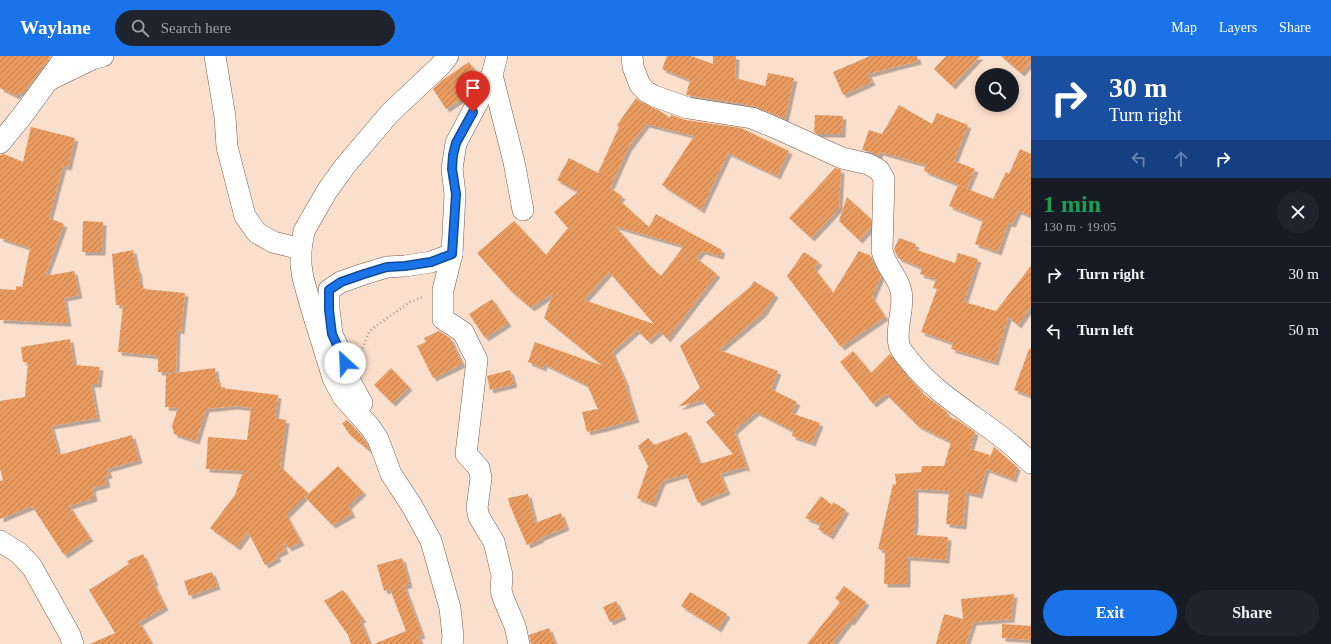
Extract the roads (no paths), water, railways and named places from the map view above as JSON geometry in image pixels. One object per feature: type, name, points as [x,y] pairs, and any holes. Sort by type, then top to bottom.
[{"type":"street","points":[[0,143],[66,56]]},
{"type":"street","points":[[49,80],[103,56]]},
{"type":"street","points":[[215,56],[225,117],[228,147],[245,216],[257,234],[273,242],[301,249]]},
{"type":"street","points":[[448,56],[439,67],[390,113],[345,166],[327,191],[304,231],[300,265],[333,378],[343,397],[370,427],[378,439],[391,474],[412,506],[430,541],[450,608],[453,637],[452,644]]},
{"type":"street","points":[[632,56],[633,67],[640,85],[654,96],[688,108],[752,118],[842,158],[868,164],[879,170],[884,179],[883,256],[900,285],[902,295],[898,335],[901,351],[916,370],[936,388],[963,410],[1009,443],[1031,464]]},
{"type":"street","points":[[494,66],[523,210]]},
{"type":"street","points":[[494,66],[456,143],[453,155],[452,169],[456,194],[452,254],[443,290],[443,319],[463,332],[478,360],[466,454],[479,468],[481,478],[477,508],[479,517],[494,542],[502,575],[501,591],[515,626],[519,644]]},
{"type":"street","points":[[364,405],[351,383],[345,363],[332,334],[329,310],[329,290],[341,282],[387,267],[431,262],[452,254]]},
{"type":"street","points":[[0,541],[19,553],[32,567],[70,635],[73,644]]}]
